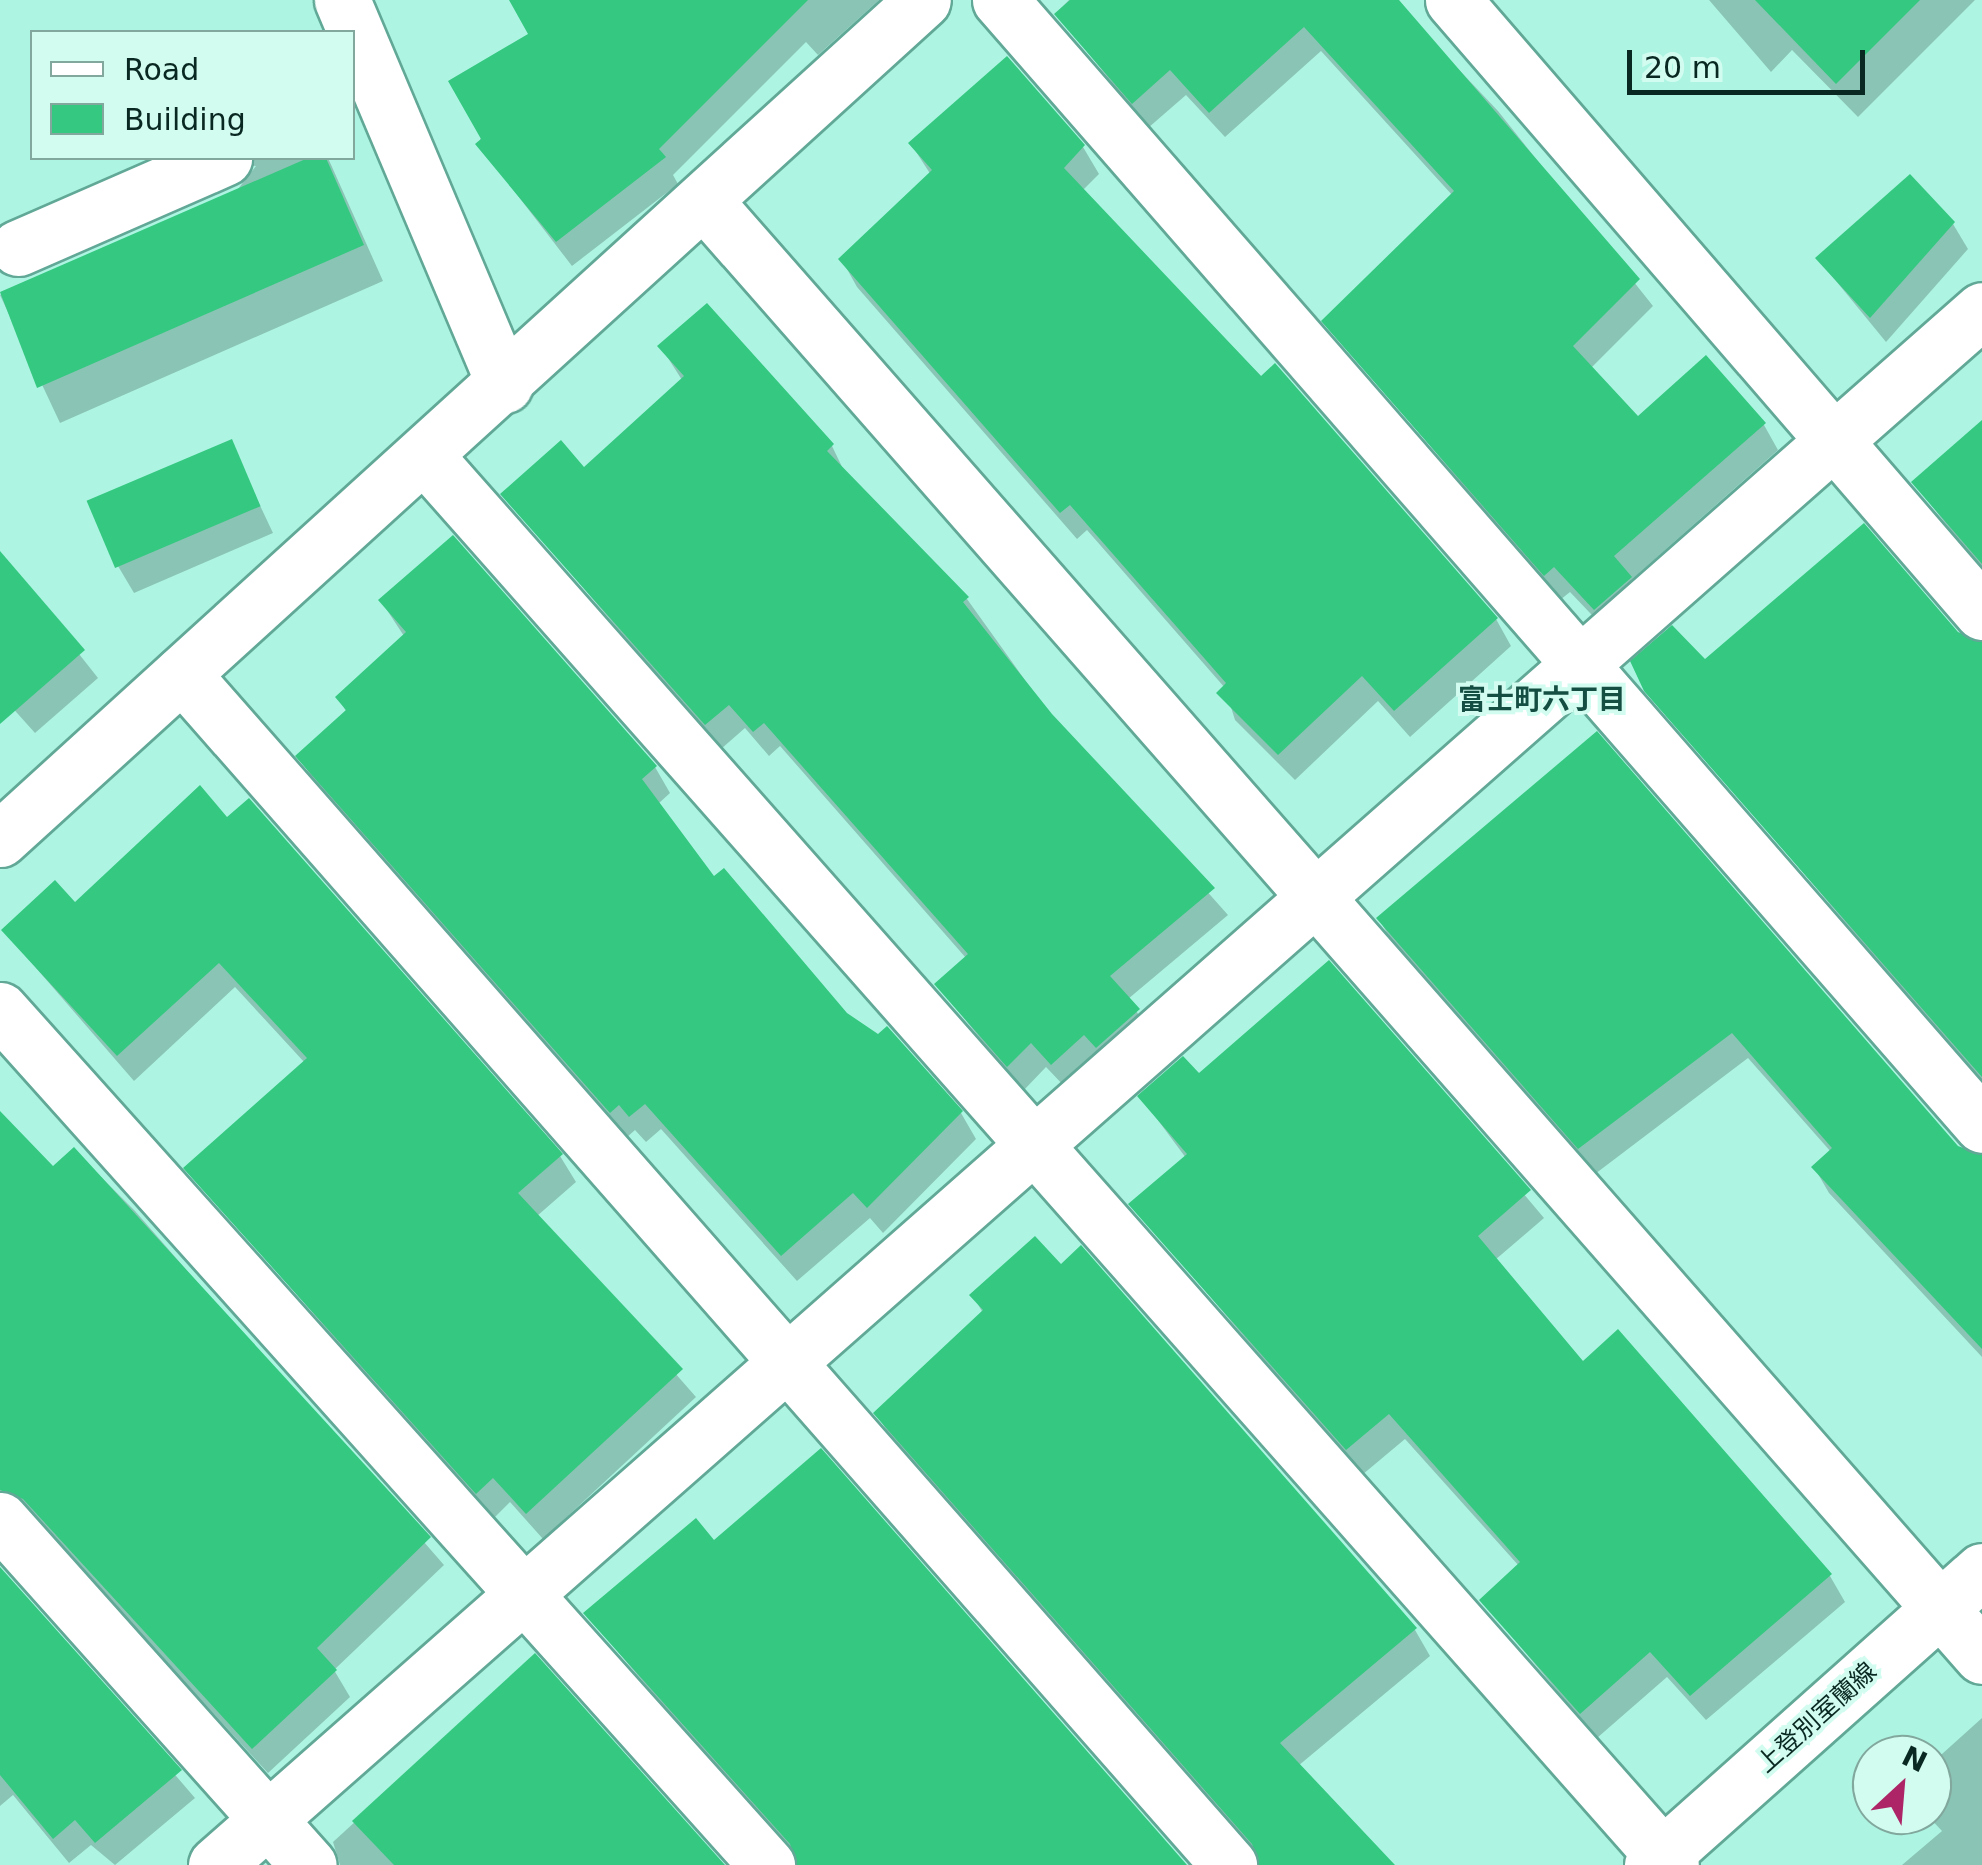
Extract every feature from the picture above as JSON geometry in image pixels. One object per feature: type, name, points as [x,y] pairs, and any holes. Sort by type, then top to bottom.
[{"type":"street","points":[[342,0],[350,30]]},
{"type":"street","points":[[0,838],[424,454],[505,386],[923,0]]},
{"type":"street","points":[[1000,0],[1578,669],[1982,1124]]},
{"type":"street","points":[[1453,0],[1838,440],[1982,612]]},
{"type":"street","points":[[355,52],[366,96],[505,386]]},
{"type":"street","points":[[18,248],[219,160]]},
{"type":"street","points":[[705,202],[1982,1656]]},
{"type":"street","points":[[216,1865],[790,1367],[1982,310]]},
{"type":"street","points":[[424,454],[1662,1862]]},
{"type":"street","points":[[182,674],[1229,1865]]},
{"type":"street","points":[[0,1010],[524,1599],[767,1865]]},
{"type":"street","points":[[0,1520],[309,1865]]},
{"type":"street","name":"上登別室蘭線","points":[[1662,1862],[1982,1571]]},
{"type":"building","points":[[509,0],[808,0],[659,149],[666,157],[556,242],[475,144],[481,139],[448,81],[528,34]]},
{"type":"building","points":[[1070,0],[1399,0],[1640,279],[1573,346],[1638,416],[1706,355],[1766,423],[1614,556],[1632,577],[1594,610],[1554,567],[1544,576],[1321,321],[1454,191],[1304,27],[1209,113],[1170,70],[1132,104],[1054,14]]},
{"type":"building","points":[[1755,0],[1920,0],[1836,84]]},
{"type":"building","points":[[1007,56],[1085,145],[1064,168],[1261,376],[1275,363],[1498,618],[1394,711],[1362,676],[1278,755],[1216,693],[1226,683],[1070,505],[1060,513],[838,259],[932,170],[908,143]]},
{"type":"building","points":[[303,160],[327,160],[364,245],[37,388],[0,292]]},
{"type":"building","points":[[1910,174],[1955,222],[1870,318],[1815,258]]},
{"type":"building","points":[[707,303],[834,444],[827,451],[969,597],[963,602],[1052,714],[1215,888],[1110,976],[1140,1009],[1096,1048],[1084,1035],[1051,1065],[1031,1043],[1007,1067],[934,984],[968,954],[764,723],[753,732],[729,705],[705,725],[500,494],[561,440],[584,467],[684,376],[657,346]]},
{"type":"building","points":[[1982,420],[1982,564],[1911,482]]},
{"type":"building","points":[[232,439],[261,506],[115,568],[87,501]]},
{"type":"building","points":[[1864,523],[1958,632],[1982,642],[1982,1077],[1644,691],[1630,661],[1672,625],[1705,659]]},
{"type":"building","points":[[453,535],[657,766],[642,779],[714,876],[724,868],[847,1013],[878,1034],[887,1026],[963,1111],[867,1208],[853,1193],[781,1256],[645,1104],[629,1117],[619,1105],[610,1113],[295,756],[346,710],[335,697],[406,632],[378,600]]},
{"type":"building","points":[[0,551],[85,650],[0,724]]},
{"type":"building","points":[[1597,731],[1958,1146],[1982,1155],[1982,1349],[1811,1167],[1832,1148],[1732,1033],[1578,1149],[1376,918]]},
{"type":"building","points":[[200,785],[227,817],[249,798],[563,1154],[518,1193],[683,1369],[526,1514],[493,1478],[476,1494],[183,1168],[307,1058],[219,963],[117,1056],[1,930],[55,880],[75,902]]},
{"type":"building","points":[[1329,960],[1531,1190],[1478,1236],[1583,1361],[1618,1329],[1832,1574],[1690,1696],[1650,1652],[1580,1714],[1479,1600],[1520,1562],[1389,1414],[1346,1450],[1128,1204],[1187,1154],[1137,1096],[1183,1056],[1199,1073]]},
{"type":"building","points":[[0,1111],[53,1166],[74,1147],[431,1537],[317,1648],[337,1670],[252,1749],[23,1499],[0,1490]]},
{"type":"building","points":[[1035,1236],[1061,1264],[1081,1245],[1417,1628],[1280,1743],[1395,1865],[1259,1865],[1252,1844],[873,1413],[983,1310],[969,1295]]},
{"type":"building","points":[[821,1448],[1187,1865],[797,1865],[790,1844],[583,1613],[696,1518],[714,1540]]},
{"type":"building","points":[[0,1567],[182,1770],[95,1843],[75,1820],[53,1839],[0,1775]]},
{"type":"building","points":[[535,1653],[725,1865],[394,1865],[352,1821]]},
{"type":"district","name":"富士町六丁目","points":[[1542,700]]}]
